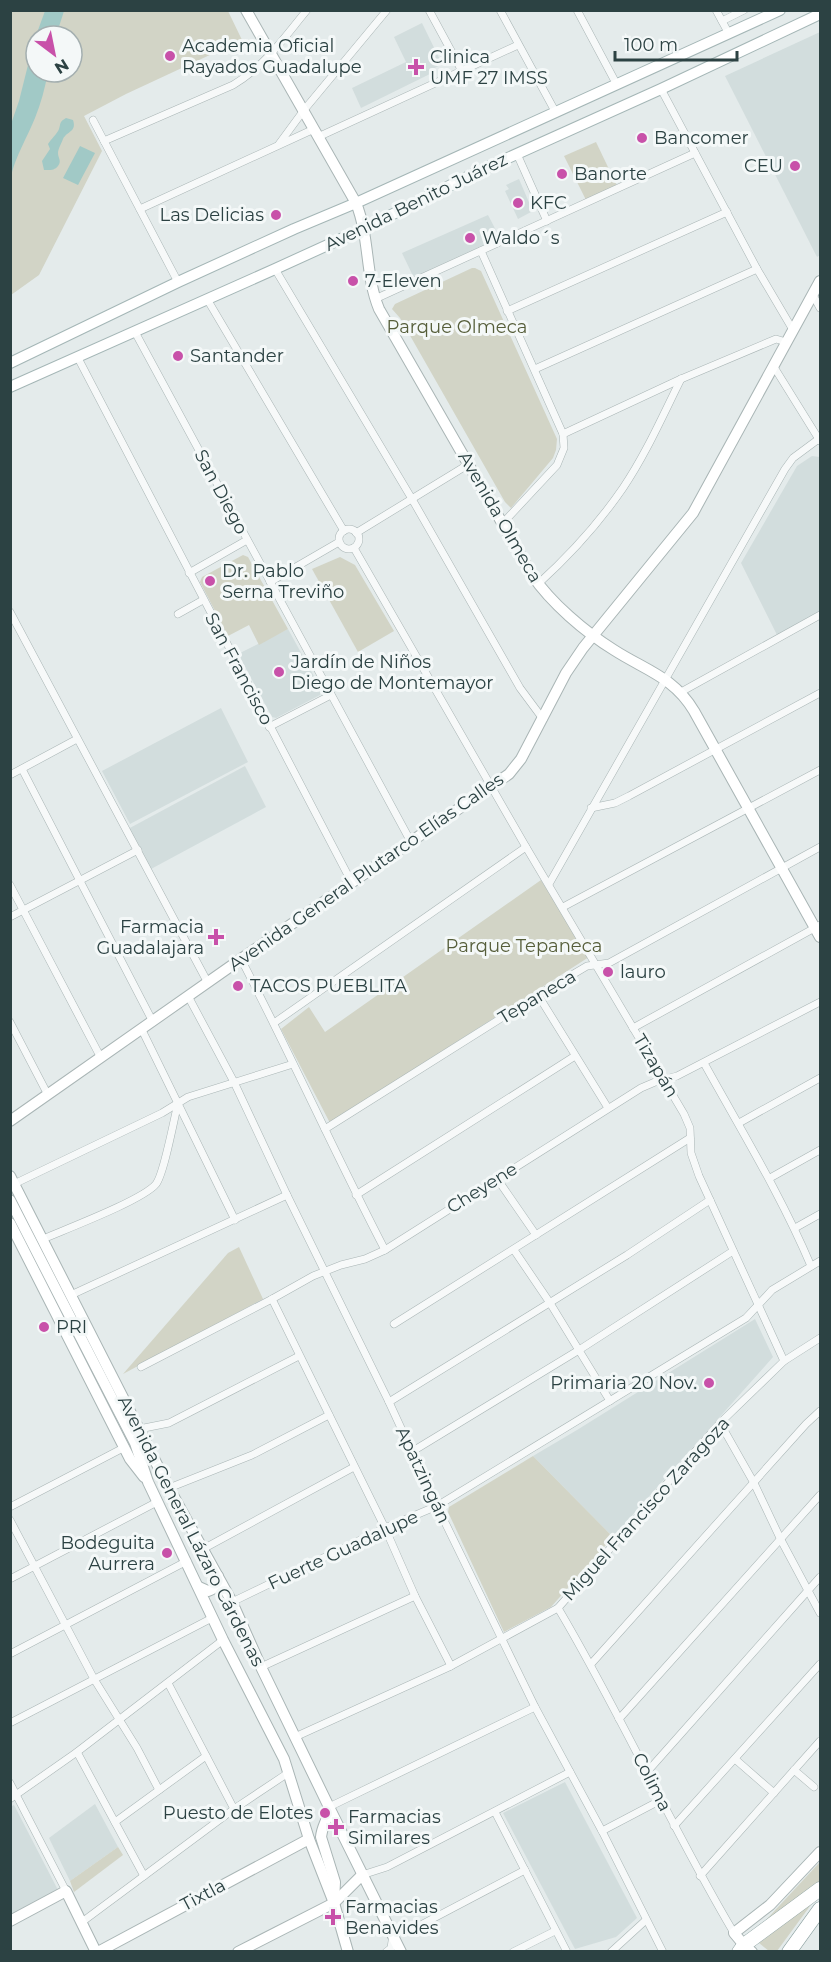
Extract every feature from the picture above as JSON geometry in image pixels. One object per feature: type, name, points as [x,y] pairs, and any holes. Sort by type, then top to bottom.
[{"type":"highway","points":[[745,1949],[820,1889]]},
{"type":"highway","points":[[789,1952],[820,1910]]},
{"type":"street","name":"Avenida Olmeca","points":[[246,10],[356,203],[365,228],[375,299],[385,320],[538,584],[550,598],[593,635],[681,692],[819,930]]},
{"type":"street","points":[[104,141],[233,85],[260,67],[307,10]]},
{"type":"street","points":[[279,145],[304,110],[387,10]]},
{"type":"street","points":[[429,10],[462,71]]},
{"type":"street","points":[[500,10],[556,113]]},
{"type":"street","points":[[577,10],[617,85]]},
{"type":"street","points":[[716,10],[729,34]]},
{"type":"street","points":[[722,21],[744,10]]},
{"type":"street","name":"Avenida Benito Juárez","points":[[10,363],[178,282],[780,10]]},
{"type":"street","name":"Avenida Benito Juárez","points":[[10,387],[365,228],[517,154],[820,14]]},
{"type":"street","points":[[140,209],[279,145],[316,133],[518,45]]},
{"type":"street","points":[[661,89],[757,270],[793,330]]},
{"type":"street","points":[[93,120],[178,282]]},
{"type":"street","points":[[375,299],[695,153]]},
{"type":"street","points":[[517,154],[547,221]]},
{"type":"street","points":[[507,311],[727,212]]},
{"type":"street","points":[[481,251],[563,434],[564,448],[557,465],[503,523]]},
{"type":"street","points":[[275,269],[412,499],[520,688],[543,719]]},
{"type":"street","points":[[535,369],[757,270]]},
{"type":"street","name":"Avenida General Plutarco Elías Calles","points":[[10,1121],[493,786],[515,767],[575,658],[693,513],[820,281]]},
{"type":"street","points":[[813,295],[820,308]]},
{"type":"street","points":[[207,299],[344,531]]},
{"type":"street","name":"San Diego","points":[[135,332],[411,842]]},
{"type":"street","points":[[563,434],[681,379],[776,339],[786,342]]},
{"type":"street","name":"San Francisco","points":[[78,358],[352,883]]},
{"type":"street","points":[[549,884],[785,469],[793,458],[820,440],[774,367]]},
{"type":"street","points":[[538,584],[588,533],[624,487],[681,379]]},
{"type":"street","points":[[356,533],[469,464]]},
{"type":"street","points":[[339,542],[344,531],[349,530],[356,533]]},
{"type":"street","points":[[339,542],[347,549],[354,548],[358,542],[356,533]]},
{"type":"street","points":[[189,573],[247,540]]},
{"type":"street","points":[[270,582],[339,542]]},
{"type":"street","name":"Tizapán","points":[[354,548],[687,1120],[693,1161],[784,1361]]},
{"type":"street","points":[[178,614],[203,600]]},
{"type":"street","points":[[10,612],[208,983]]},
{"type":"street","points":[[681,692],[820,615]]},
{"type":"street","points":[[591,808],[615,802],[820,693]]},
{"type":"street","points":[[269,727],[331,694]]},
{"type":"street","points":[[10,776],[77,739]]},
{"type":"street","points":[[22,769],[153,1022]]},
{"type":"street","points":[[563,907],[820,770]]},
{"type":"street","points":[[274,1023],[526,847]]},
{"type":"street","name":"Tepaneca","points":[[325,1130],[587,966],[609,963],[820,848]]},
{"type":"street","points":[[10,917],[138,850]]},
{"type":"street","points":[[10,885],[101,1058]]},
{"type":"street","points":[[633,1028],[819,930]]},
{"type":"street","points":[[241,959],[385,1250]]},
{"type":"street","points":[[538,995],[608,1108]]},
{"type":"street","name":"Apatzingán","points":[[188,996],[234,1082],[286,1195],[390,1402],[437,1506],[535,1707],[602,1831],[663,1952]]},
{"type":"street","name":"Cheyene","points":[[141,1367],[313,1276],[385,1250],[641,1088],[677,1076],[820,1002]]},
{"type":"street","points":[[10,1022],[48,1095]]},
{"type":"street","points":[[142,1030],[235,1220]]},
{"type":"street","points":[[356,1195],[575,1056]]},
{"type":"street","points":[[704,1063],[770,1178],[811,1266]]},
{"type":"street","points":[[12,1180],[162,1113],[197,1093],[293,1064]]},
{"type":"street","points":[[739,1123],[820,1078]]},
{"type":"street","points":[[29,1260],[37,1240],[138,1197],[156,1184],[163,1167],[178,1103]]},
{"type":"street","points":[[394,1324],[690,1138]]},
{"type":"street","points":[[770,1178],[820,1150]]},
{"type":"street","name":"Avenida General Lázaro Cárdenas","points":[[12,1180],[129,1445],[130,1459],[147,1482],[187,1561],[212,1618],[281,1752],[309,1839],[334,1903],[348,1952]]},
{"type":"street","points":[[498,1180],[536,1235]]},
{"type":"street","points":[[72,1295],[286,1195]]},
{"type":"street","name":"Avenida General Lázaro Cárdenas","points":[[10,1200],[72,1295],[169,1488],[232,1602],[261,1667],[401,1952]]},
{"type":"street","points":[[390,1402],[627,1255],[710,1200]]},
{"type":"street","points":[[795,1228],[820,1214]]},
{"type":"street","points":[[10,1223],[63,1327],[129,1445],[10,1507]]},
{"type":"street","points":[[514,1250],[550,1303],[610,1401]]},
{"type":"street","points":[[413,1451],[579,1350],[733,1251]]},
{"type":"street","name":"Fuerte Guadalupe","points":[[232,1602],[385,1528],[437,1506],[746,1318],[772,1290],[820,1261]]},
{"type":"street","points":[[272,1299],[451,1666]]},
{"type":"street","points":[[63,1327],[68,1311]]},
{"type":"street","name":"Miguel Francisco Zaragoza","points":[[295,1737],[451,1666],[558,1608],[720,1423],[784,1361],[820,1338]]},
{"type":"street","points":[[139,1429],[169,1422],[299,1356]]},
{"type":"street","points":[[591,1664],[820,1411]]},
{"type":"street","points":[[169,1488],[252,1455],[329,1415]]},
{"type":"street","points":[[720,1423],[754,1483],[820,1613]]},
{"type":"street","points":[[203,1549],[354,1467]]},
{"type":"street","points":[[619,1719],[820,1495]]},
{"type":"street","points":[[10,1579],[157,1502]]},
{"type":"street","points":[[169,1527],[175,1517],[181,1515],[186,1517]]},
{"type":"street","points":[[10,1520],[94,1679],[137,1748],[159,1790]]},
{"type":"street","points":[[10,1654],[187,1561]]},
{"type":"street","points":[[199,1587],[208,1591],[216,1587],[219,1582],[218,1576]]},
{"type":"street","points":[[647,1772],[820,1577]]},
{"type":"street","points":[[261,1667],[415,1596]]},
{"type":"street","name":"Colima","points":[[558,1608],[591,1664],[700,1876],[745,1949]]},
{"type":"street","points":[[10,1723],[212,1618]]},
{"type":"street","points":[[14,1797],[77,1752],[223,1640]]},
{"type":"street","points":[[674,1826],[820,1664]]},
{"type":"street","points":[[168,1683],[234,1809]]},
{"type":"street","points":[[334,1903],[335,1882],[321,1837],[321,1830],[328,1820],[329,1807],[535,1707]]},
{"type":"street","points":[[700,1876],[820,1742]]},
{"type":"street","points":[[77,1752],[144,1876]]},
{"type":"street","points":[[115,1822],[206,1756]]},
{"type":"street","points":[[735,1759],[774,1793]]},
{"type":"street","points":[[794,1770],[814,1788]]},
{"type":"street","points":[[238,1952],[334,1903],[362,1875],[387,1867],[570,1772]]},
{"type":"street","points":[[82,1922],[234,1809],[288,1773]]},
{"type":"street","points":[[10,1783],[14,1797],[97,1952]]},
{"type":"street","points":[[602,1831],[661,1800]]},
{"type":"street","points":[[495,1812],[567,1952]]},
{"type":"street","name":"Tixtla","points":[[97,1952],[309,1839]]},
{"type":"street","points":[[734,1933],[770,1905],[820,1852]]},
{"type":"street","points":[[386,1952],[391,1948],[393,1934],[415,1928],[525,1870]]},
{"type":"street","points":[[10,1921],[66,1891]]},
{"type":"street","points":[[611,1952],[646,1920]]},
{"type":"street","points":[[513,1952],[555,1931]]},
{"type":"shaded area","name":"Clinica UMF 27 IMSS","points":[[422,23],[442,64],[431,70],[432,73],[361,108],[352,88],[406,62],[394,37]]},
{"type":"shaded area","name":"CEU","points":[[820,32],[820,255],[817,257],[725,76]]},
{"type":"shaded area","points":[[519,179],[531,212],[518,219],[505,191],[509,189],[506,185]]},
{"type":"shaded area","points":[[488,215],[500,238],[414,278],[402,253]]},
{"type":"shaded area","points":[[812,456],[820,457],[820,611],[777,635],[741,563],[797,466]]},
{"type":"shaded area","name":"Jardín de Niños Diego de Montemayor","points":[[288,629],[321,689],[320,695],[276,718],[272,717],[238,654]]},
{"type":"shaded area","points":[[221,708],[248,762],[130,824],[102,771]]},
{"type":"shaded area","points":[[245,766],[266,807],[151,869],[128,829]]},
{"type":"shaded area","points":[[755,1319],[773,1357],[613,1537],[533,1456],[577,1430]]},
{"type":"shaded area","points":[[565,1782],[637,1918],[616,1937],[575,1949],[503,1813]]},
{"type":"shaded area","points":[[95,1804],[118,1847],[70,1881],[49,1838]]},
{"type":"shaded area","points":[[14,1805],[59,1892],[11,1918],[10,1807]]},
{"type":"green space","points":[[11,11],[228,11],[242,40],[84,116],[102,151],[39,275],[11,295]]},
{"type":"green space","points":[[596,142],[618,188],[587,202],[564,156]]},
{"type":"green space","name":"Parque Olmeca","points":[[472,268],[481,271],[557,439],[553,458],[511,508],[505,502],[400,318],[392,309],[395,304]]},
{"type":"green space","points":[[243,555],[248,557],[288,629],[259,645],[249,625],[228,636],[200,582],[202,577]]},
{"type":"green space","points":[[340,557],[355,565],[394,631],[358,652],[312,569]]},
{"type":"green space","name":"Parque Tepaneca","points":[[541,880],[589,957],[330,1123],[281,1029],[309,1007],[325,1032]]},
{"type":"green space","points":[[239,1247],[263,1299],[123,1374],[228,1253]]},
{"type":"green space","points":[[533,1456],[613,1537],[551,1607],[504,1632],[448,1512],[449,1507]]},
{"type":"green space","points":[[118,1847],[123,1855],[74,1892],[70,1881]]},
{"type":"green space","points":[[820,1862],[820,1884],[750,1937]]},
{"type":"green space","points":[[813,1902],[777,1951],[769,1951],[759,1943]]},
{"type":"water","points":[[45,11],[64,11],[60,24],[40,24]]},
{"type":"water","points":[[24,81],[24,84],[45,84],[37,112],[11,176],[11,124]]},
{"type":"water","points":[[66,118],[73,120],[74,127],[65,136],[59,148],[59,164],[56,168],[44,170],[42,161],[50,149],[48,144],[58,131],[61,122]]},
{"type":"water","points":[[80,146],[95,153],[78,185],[63,178]]},
{"type":"place","name":"Academia Oficial Rayados Guadalupe","points":[[170,56]]},
{"type":"place","name":"Clinica UMF 27 IMSS","points":[[416,67]]},
{"type":"place","name":"Bancomer","points":[[642,138]]},
{"type":"place","name":"CEU","points":[[795,166]]},
{"type":"place","name":"Banorte","points":[[562,174]]},
{"type":"place","name":"KFC","points":[[518,203]]},
{"type":"place","name":"Las Delicias","points":[[276,215]]},
{"type":"place","name":"Waldo´s","points":[[470,238]]},
{"type":"place","name":"7-Eleven","points":[[353,281]]},
{"type":"place","name":"Santander","points":[[178,356]]},
{"type":"place","name":"Dr. Pablo Serna Treviño","points":[[210,581]]},
{"type":"place","name":"Jardín de Niños Diego de Montemayor","points":[[279,672]]},
{"type":"place","name":"Farmacia Guadalajara","points":[[216,937]]},
{"type":"place","name":"lauro","points":[[608,972]]},
{"type":"place","name":"TACOS PUEBLITA","points":[[238,986]]},
{"type":"place","name":"PRI","points":[[44,1327]]},
{"type":"place","name":"Primaria 20 Nov.","points":[[709,1383]]},
{"type":"place","name":"Bodeguita Aurrera","points":[[167,1553]]},
{"type":"place","name":"Puesto de Elotes","points":[[325,1813]]},
{"type":"place","name":"Farmacias Similares","points":[[336,1827]]},
{"type":"place","name":"Farmacias Benavides","points":[[333,1917]]}]
